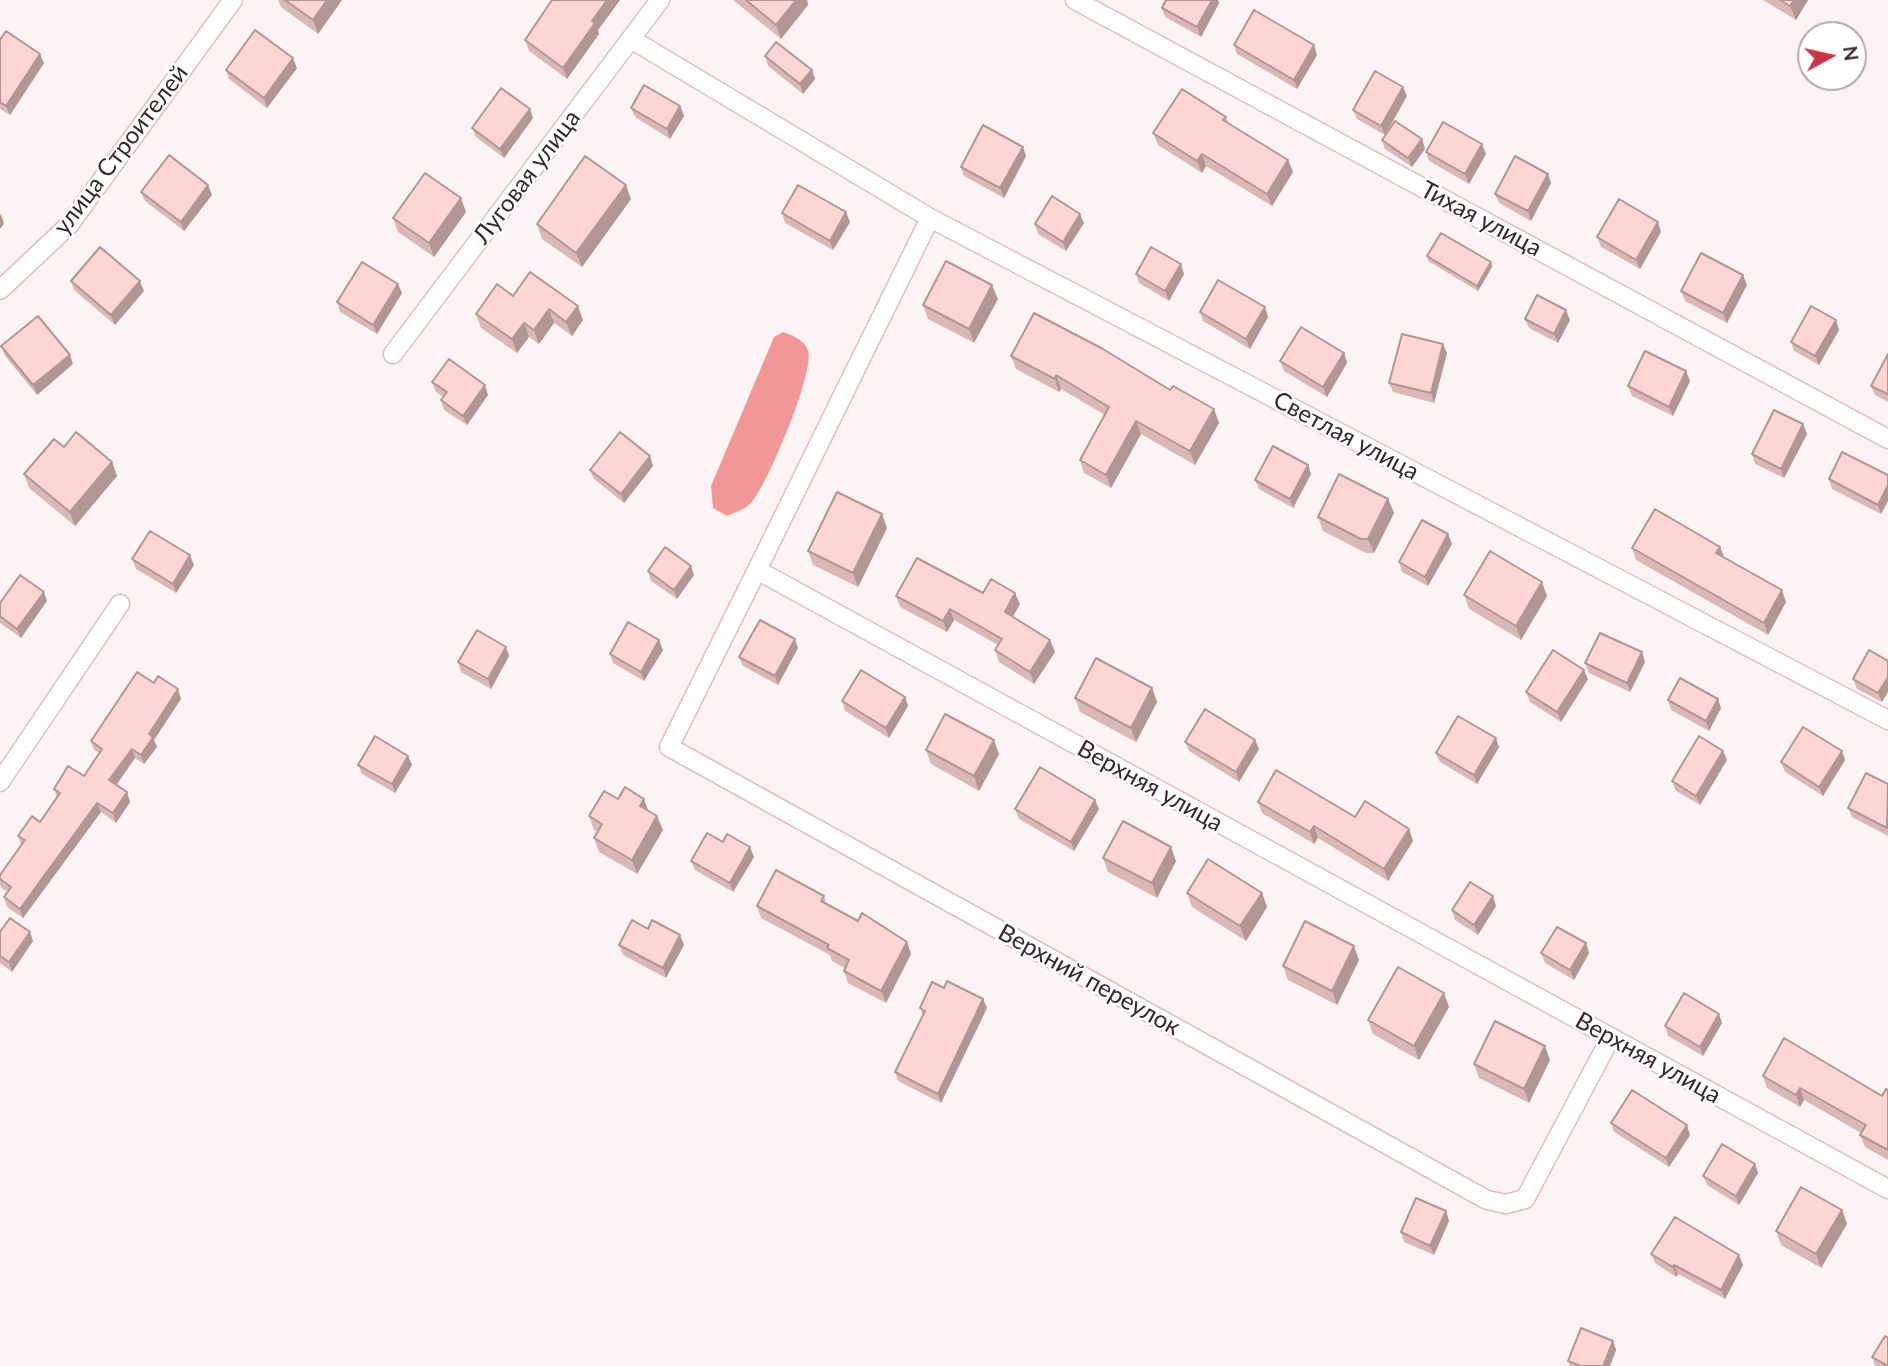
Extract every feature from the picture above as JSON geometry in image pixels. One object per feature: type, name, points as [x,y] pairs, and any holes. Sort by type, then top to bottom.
[{"type":"street","name":"улица Строителей","points":[[0,290],[69,225],[233,0]]},
{"type":"street","name":"Луговая улица","points":[[393,354],[660,0]]},
{"type":"street","name":"Тихая улица","points":[[1074,0],[1888,439]]},
{"type":"street","name":"Светлая улица","points":[[631,39],[930,218],[1888,720]]},
{"type":"street","points":[[757,570],[930,218]]},
{"type":"street","name":"Верхняя улица","points":[[757,570],[1888,1189]]},
{"type":"street","name":"Верхний переулок","points":[[757,570],[669,747],[1475,1193],[1506,1204],[1525,1199],[1611,1037]]},
{"type":"street","points":[[0,782],[120,604]]},
{"type":"shaded area","points":[[783,332],[798,339],[808,351],[804,381],[768,475],[749,505],[727,516],[713,508],[711,486],[774,337]]},
{"type":"building","points":[[285,0],[327,0],[313,20]]},
{"type":"building","points":[[552,0],[607,0],[592,21],[595,23],[563,68],[525,40]]},
{"type":"building","points":[[746,0],[796,0],[776,25]]},
{"type":"building","points":[[1166,0],[1212,0],[1197,27],[1162,8]]},
{"type":"building","points":[[1780,0],[1794,0],[1790,6]]},
{"type":"building","points":[[1254,10],[1314,45],[1294,80],[1234,45]]},
{"type":"building","points":[[255,30],[293,58],[264,98],[226,70]]},
{"type":"building","points":[[6,31],[40,54],[6,106],[0,102],[0,40]]},
{"type":"building","points":[[776,42],[812,70],[800,84],[765,56]]},
{"type":"building","points":[[1375,71],[1403,87],[1381,126],[1353,110]]},
{"type":"building","points":[[644,85],[680,106],[667,129],[631,108]]},
{"type":"building","points":[[501,88],[530,109],[500,149],[472,128]]},
{"type":"building","points":[[1182,89],[1226,117],[1223,120],[1288,160],[1267,194],[1202,154],[1197,161],[1153,133]]},
{"type":"building","points":[[1395,121],[1422,139],[1408,158],[1382,140]]},
{"type":"building","points":[[1443,122],[1482,144],[1465,174],[1426,152]]},
{"type":"building","points":[[983,125],[1023,147],[1000,188],[961,167]]},
{"type":"building","points":[[169,155],[208,185],[181,222],[141,192]]},
{"type":"building","points":[[585,156],[626,185],[576,253],[537,224]]},
{"type":"building","points":[[1515,156],[1548,174],[1528,211],[1495,194]]},
{"type":"building","points":[[425,173],[461,198],[429,243],[393,218]]},
{"type":"building","points":[[798,185],[846,212],[830,241],[782,213]]},
{"type":"building","points":[[1052,196],[1080,214],[1063,242],[1035,224]]},
{"type":"building","points":[[1619,199],[1658,222],[1636,260],[1597,237]]},
{"type":"building","points":[[1441,233],[1491,262],[1477,286],[1427,256]]},
{"type":"building","points":[[100,247],[140,281],[111,315],[71,281]]},
{"type":"building","points":[[1151,247],[1181,264],[1165,291],[1136,274]]},
{"type":"building","points":[[1701,253],[1743,275],[1723,313],[1681,291]]},
{"type":"building","points":[[946,261],[992,285],[969,329],[923,305]]},
{"type":"building","points":[[362,262],[398,284],[373,325],[337,302]]},
{"type":"building","points":[[530,272],[578,306],[566,322],[549,309],[534,330],[524,323],[512,339],[476,314],[497,284],[513,296]]},
{"type":"building","points":[[1218,280],[1265,307],[1246,339],[1200,312]]},
{"type":"building","points":[[1537,295],[1566,310],[1554,334],[1525,319]]},
{"type":"building","points":[[1811,306],[1836,320],[1815,356],[1791,342]]},
{"type":"building","points":[[1034,313],[1103,349],[1170,390],[1173,386],[1214,409],[1190,451],[1136,421],[1106,475],[1080,460],[1109,407],[1056,375],[1055,379],[1011,356]]},
{"type":"building","points":[[38,316],[70,355],[33,385],[1,346]]},
{"type":"building","points":[[1301,327],[1344,353],[1323,387],[1280,361]]},
{"type":"building","points":[[1402,334],[1443,344],[1431,393],[1389,383]]},
{"type":"building","points":[[1645,351],[1686,371],[1669,407],[1628,386]]},
{"type":"building","points":[[1888,354],[1888,394],[1871,386]]},
{"type":"building","points":[[449,359],[485,385],[463,416],[441,400],[447,392],[432,382]]},
{"type":"building","points":[[1774,410],[1803,424],[1781,469],[1752,454]]},
{"type":"building","points":[[76,432],[112,462],[70,512],[24,474],[54,439],[64,447]]},
{"type":"building","points":[[620,432],[650,456],[621,494],[590,470]]},
{"type":"building","points":[[1273,446],[1308,465],[1290,499],[1255,480]]},
{"type":"building","points":[[1842,452],[1888,475],[1888,485],[1878,505],[1829,479]]},
{"type":"building","points":[[1339,474],[1388,499],[1368,539],[1361,539],[1318,517]]},
{"type":"building","points":[[837,492],[882,514],[853,573],[808,551]]},
{"type":"building","points":[[1655,509],[1720,547],[1716,553],[1782,590],[1764,623],[1632,548]]},
{"type":"building","points":[[1422,520],[1448,534],[1425,577],[1399,562]]},
{"type":"building","points":[[150,531],[190,555],[173,584],[132,559]]},
{"type":"building","points":[[665,547],[691,566],[674,590],[648,571]]},
{"type":"building","points":[[1490,551],[1542,582],[1516,626],[1464,595]]},
{"type":"building","points":[[917,558],[983,593],[991,579],[1015,593],[1005,612],[1050,640],[1030,672],[995,650],[1002,639],[950,609],[943,621],[896,596]]},
{"type":"building","points":[[20,575],[44,592],[17,629],[0,616],[0,603]]},
{"type":"building","points":[[760,620],[795,639],[775,676],[739,657]]},
{"type":"building","points":[[628,622],[659,640],[641,672],[610,654]]},
{"type":"building","points":[[477,630],[506,647],[488,679],[458,662]]},
{"type":"building","points":[[1600,633],[1642,652],[1627,683],[1585,663]]},
{"type":"building","points":[[1553,650],[1584,670],[1557,712],[1526,692]]},
{"type":"building","points":[[1869,650],[1888,661],[1888,677],[1878,693],[1853,679]]},
{"type":"building","points":[[1096,658],[1152,688],[1131,728],[1075,698]]},
{"type":"building","points":[[861,670],[905,697],[886,728],[842,701]]},
{"type":"building","points":[[137,672],[154,683],[158,676],[178,689],[149,734],[153,737],[141,755],[132,749],[109,780],[127,792],[113,813],[97,803],[20,909],[4,897],[11,887],[0,879],[0,875],[25,840],[18,836],[32,816],[40,822],[60,793],[54,789],[68,766],[84,776],[102,749],[91,741]]},
{"type":"building","points":[[1680,678],[1718,699],[1706,721],[1668,700]]},
{"type":"building","points":[[1205,709],[1255,740],[1236,772],[1185,742]]},
{"type":"building","points":[[945,714],[994,740],[974,776],[926,750]]},
{"type":"building","points":[[1458,716],[1496,738],[1474,775],[1436,753]]},
{"type":"building","points":[[1803,727],[1842,751],[1819,787],[1781,762]]},
{"type":"building","points":[[375,736],[408,756],[392,784],[358,765]]},
{"type":"building","points":[[1699,736],[1723,751],[1696,796],[1672,781]]},
{"type":"building","points":[[1040,767],[1095,800],[1071,842],[1015,809]]},
{"type":"building","points":[[1276,770],[1355,817],[1365,801],[1409,829],[1384,869],[1314,826],[1310,832],[1258,802]]},
{"type":"building","points":[[1866,773],[1888,784],[1887,828],[1848,808]]},
{"type":"building","points":[[625,787],[644,799],[640,806],[657,816],[632,860],[594,838],[602,824],[589,816],[604,791],[618,799]]},
{"type":"building","points":[[1123,821],[1171,847],[1152,883],[1103,858]]},
{"type":"building","points":[[707,833],[723,842],[727,834],[750,847],[730,883],[691,861]]},
{"type":"building","points":[[1208,859],[1262,893],[1240,926],[1187,893]]},
{"type":"building","points":[[776,870],[824,896],[821,901],[858,921],[862,913],[907,942],[881,991],[844,971],[849,960],[827,948],[829,945],[757,906]]},
{"type":"building","points":[[1470,882],[1493,896],[1474,925],[1452,910]]},
{"type":"building","points":[[10,918],[30,932],[9,962],[0,956],[0,932]]},
{"type":"building","points":[[632,920],[648,929],[652,920],[680,935],[663,968],[619,945]]},
{"type":"building","points":[[1305,921],[1354,946],[1332,991],[1283,966]]},
{"type":"building","points":[[1557,927],[1586,943],[1570,970],[1541,953]]},
{"type":"building","points":[[1398,967],[1444,993],[1414,1046],[1368,1020]]},
{"type":"building","points":[[947,981],[983,999],[938,1094],[895,1072],[925,1011],[920,1008],[932,982],[944,988]]},
{"type":"building","points":[[1684,993],[1719,1014],[1700,1047],[1665,1026]]},
{"type":"building","points":[[1495,1021],[1545,1046],[1524,1089],[1474,1064]]},
{"type":"building","points":[[1784,1038],[1882,1096],[1886,1089],[1888,1090],[1888,1150],[1860,1135],[1866,1125],[1800,1088],[1796,1095],[1763,1076]]},
{"type":"building","points":[[1632,1090],[1687,1125],[1666,1158],[1611,1123]]},
{"type":"building","points":[[1722,1144],[1755,1164],[1736,1196],[1703,1176]]},
{"type":"building","points":[[1801,1187],[1842,1210],[1816,1254],[1776,1231]]},
{"type":"building","points":[[1416,1198],[1446,1211],[1430,1246],[1401,1232]]},
{"type":"building","points":[[1675,1217],[1739,1255],[1721,1290],[1651,1254]]},
{"type":"building","points":[[1581,1328],[1613,1341],[1603,1366],[1581,1366],[1568,1361]]},
{"type":"building","points":[[1885,1336],[1888,1338],[1888,1366],[1872,1357]]}]
